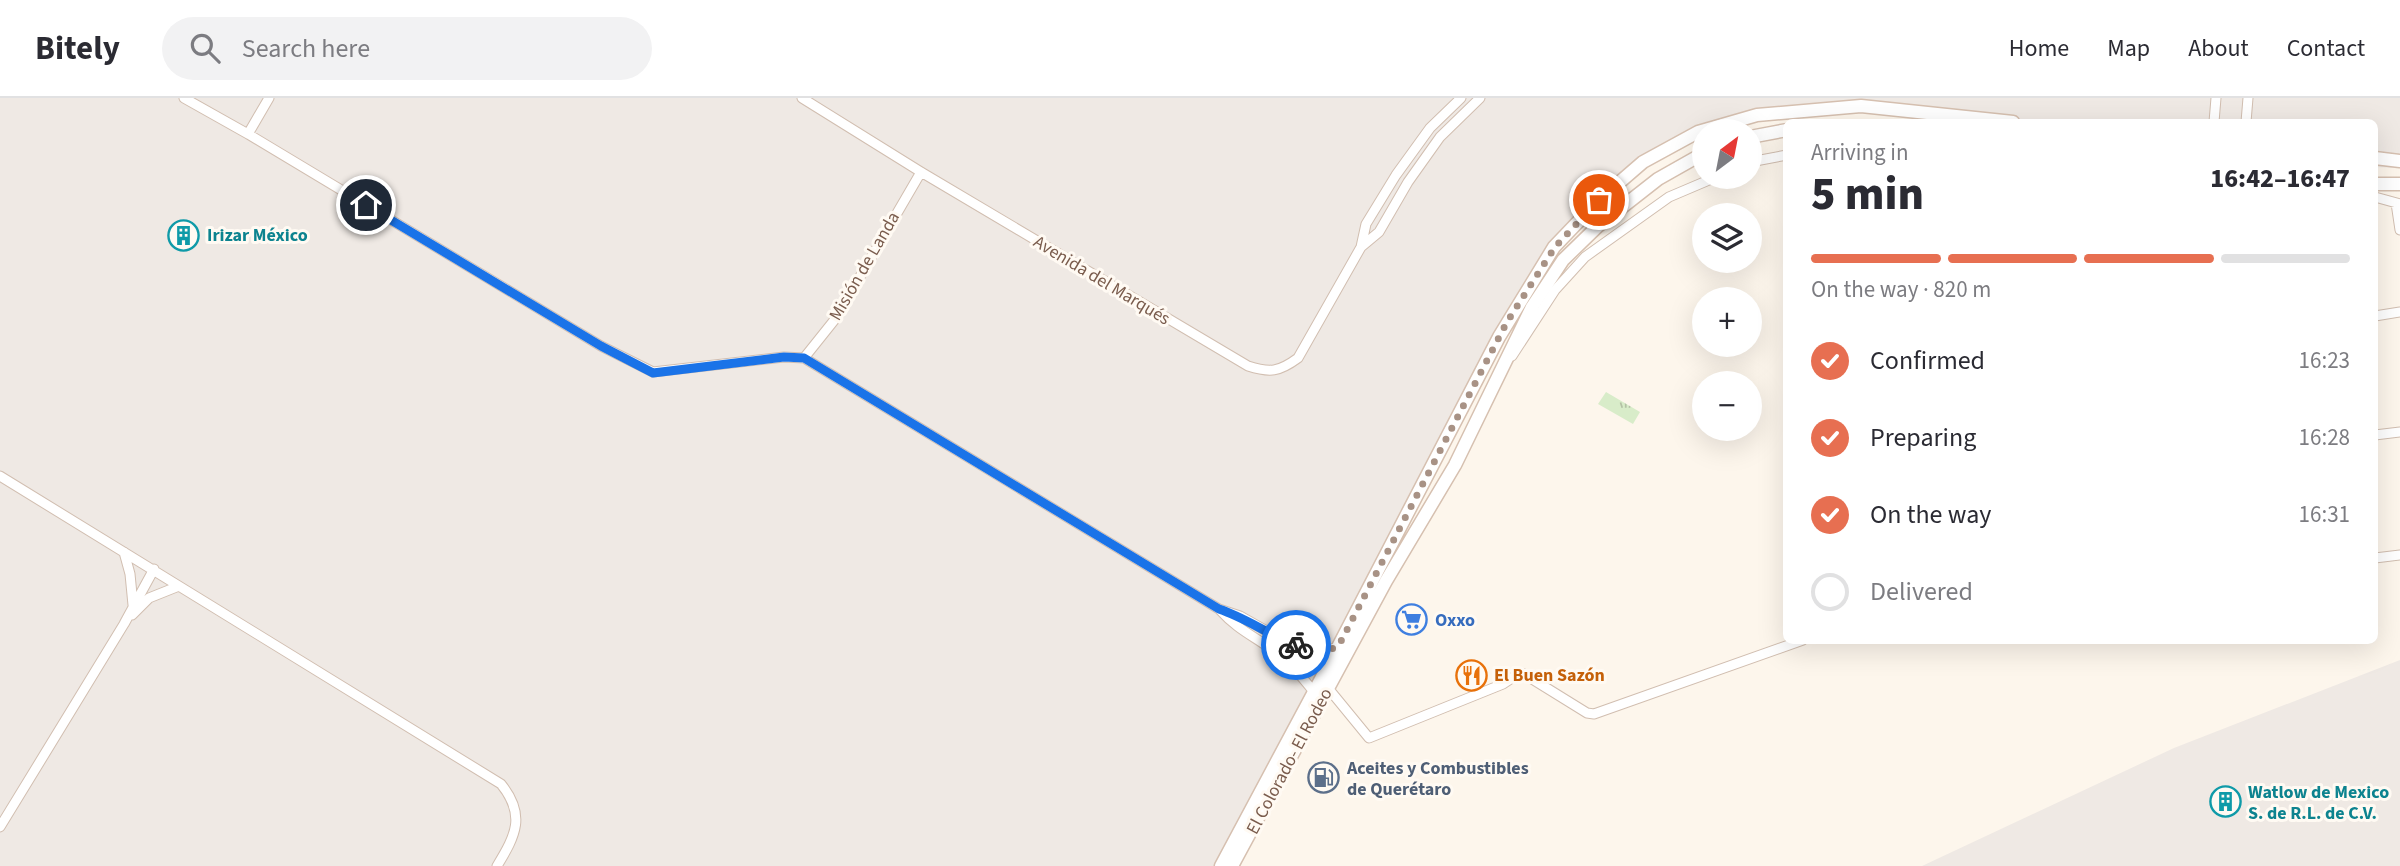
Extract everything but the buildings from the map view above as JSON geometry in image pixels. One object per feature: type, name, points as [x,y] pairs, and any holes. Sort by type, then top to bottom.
[{"type":"main road","name":"El Colorado- El Rodeo","points":[[1221,866],[1499,337],[1531,282],[1563,238],[1599,200],[1643,162],[1698,132],[1757,116],[1860,106],[1984,119]]},
{"type":"main road","points":[[1762,135],[1783,131]]},
{"type":"main road","points":[[2378,158],[2400,161]]},
{"type":"main road","name":"El Colorado- El Rodeo","points":[[1232,866],[1387,581],[1455,465],[1532,307],[1563,260],[1598,226],[1648,187],[1692,160]]},
{"type":"main road","points":[[2378,184],[2400,184]]},
{"type":"street","points":[[184,98],[601,346],[653,373],[784,357],[804,358],[1219,609],[1240,616],[1309,651],[1322,652],[1338,647]]},
{"type":"street","points":[[248,134],[269,98]]},
{"type":"street","name":"Avenida del Marqués","points":[[802,98],[921,172],[1248,366],[1266,372],[1285,368],[1298,358],[1361,247],[1366,224],[1396,175],[1430,128],[1463,98]]},
{"type":"street","points":[[1463,98],[1472,106],[1480,98]]},
{"type":"street","points":[[2214,119],[2216,98]]},
{"type":"street","points":[[2246,119],[2248,98]]},
{"type":"street","name":"Avenida del Marqués","points":[[1361,247],[1379,232],[1408,182],[1440,137],[1472,106]]},
{"type":"street","points":[[1762,160],[1783,156]]},
{"type":"street","name":"Misión de Landa","points":[[804,358],[836,317],[921,172]]},
{"type":"street","points":[[1505,361],[1516,353],[1547,300],[1575,266],[1601,244],[1669,197],[1692,187]]},
{"type":"street","points":[[2378,198],[2398,204],[2400,230]]},
{"type":"street","points":[[2378,316],[2400,312]]},
{"type":"street","points":[[2378,435],[2400,432]]},
{"type":"street","points":[[0,476],[501,783],[513,799],[517,816],[516,829],[497,866]]},
{"type":"street","points":[[124,552],[134,606]]},
{"type":"street","points":[[2378,558],[2400,555]]},
{"type":"street","points":[[0,827],[124,624],[154,569]]},
{"type":"street","points":[[124,624],[149,598],[179,586]]},
{"type":"street","points":[[1219,609],[1234,626],[1275,651],[1298,672],[1314,692]]},
{"type":"street","points":[[1328,688],[1369,738],[1503,684],[1518,674],[1524,674],[1587,713],[1594,714],[1792,644]]},
{"type":"shaded area","points":[[0,98],[2400,98],[2400,168],[2378,167],[2378,119],[1939,119],[1813,109],[1762,119],[1692,119],[1692,135],[1643,162],[1554,247],[1499,337],[1222,866],[0,866]]},
{"type":"shaded area","points":[[2400,660],[2400,866],[1922,866],[2174,748]]},
{"type":"green space","points":[[1606,392],[1640,412],[1633,424],[1598,404]]},
{"type":"way so far","points":[[1296,645],[1309,651],[1322,652],[1338,647],[1507,322],[1555,247],[1599,200]]},
{"type":"place","name":"Irizar México","points":[[184,235]]},
{"type":"place","name":"Oxxo","points":[[1412,620]]},
{"type":"place","name":"El Buen Sazón","points":[[1471,675]]},
{"type":"place","name":"Aceites y Combustibles de Querétaro","points":[[1324,778]]},
{"type":"place","name":"Watlow de Mexico S. de R.L. de C.V.","points":[[2225,802]]},
{"type":"route","points":[[366,205],[601,346],[653,373],[784,357],[804,358],[1219,609],[1240,616],[1296,645]]}]
